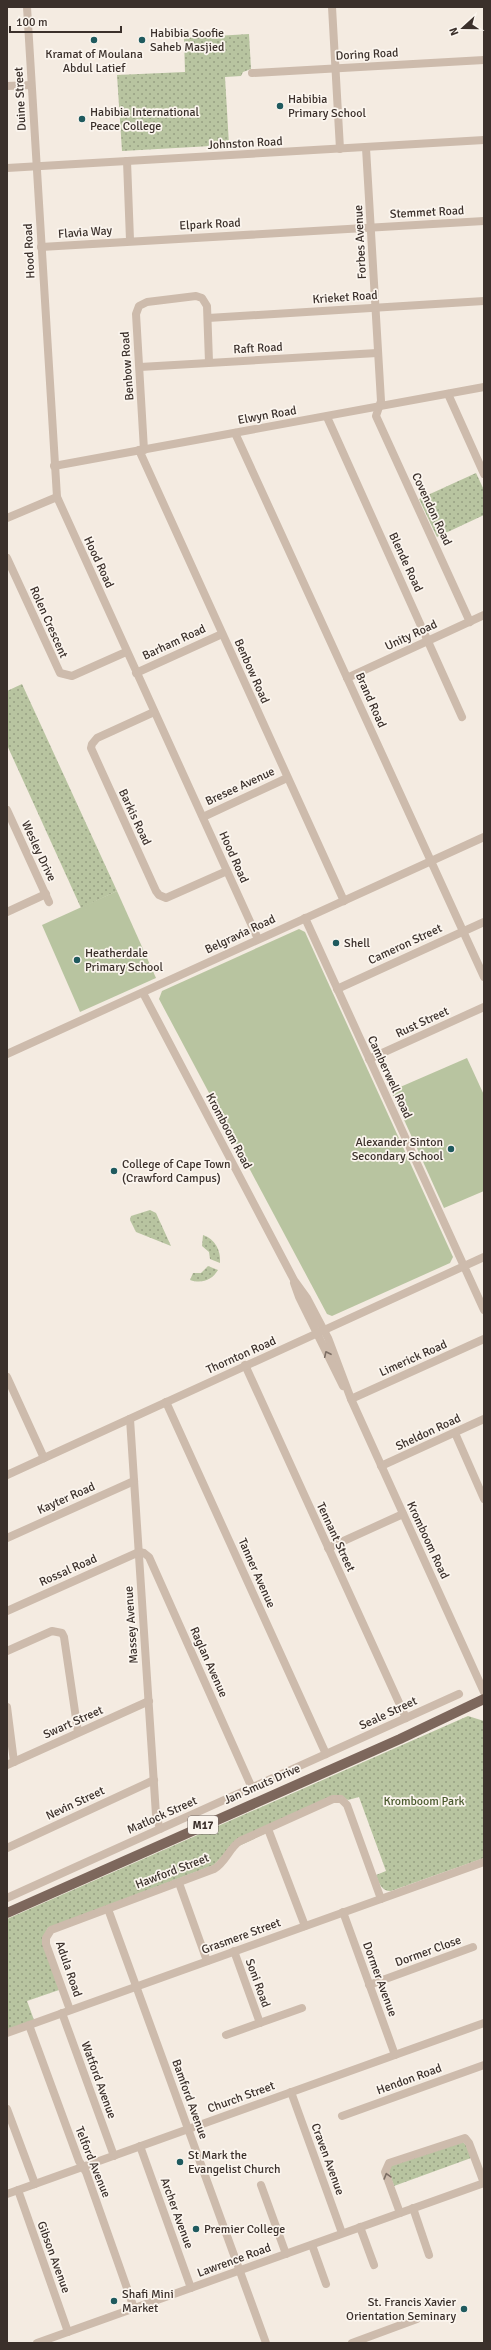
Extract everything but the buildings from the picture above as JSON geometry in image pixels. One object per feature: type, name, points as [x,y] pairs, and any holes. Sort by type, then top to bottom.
[{"type":"main road","name":"Jan Smuts Drive","points":[[7,1913],[400,1739],[484,1699]]},
{"type":"street","name":"Duine Street","points":[[27,7],[36,166]]},
{"type":"street","points":[[332,7],[340,149]]},
{"type":"street","name":"Doring Road","points":[[252,73],[484,60]]},
{"type":"street","points":[[7,86],[31,84]]},
{"type":"street","name":"Johnston Road","points":[[7,168],[484,140]]},
{"type":"street","name":"Forbes Avenue","points":[[366,148],[377,353],[381,400],[379,407]]},
{"type":"street","points":[[127,161],[130,240]]},
{"type":"street","name":"Hood Road","points":[[36,166],[43,298],[57,497],[126,652],[258,939]]},
{"type":"street","name":"Stemmet Road","points":[[371,227],[484,221]]},
{"type":"street","name":"Elpark Road","points":[[130,240],[371,227]]},
{"type":"street","name":"Flavia Way","points":[[40,247],[130,240]]},
{"type":"street","name":"Benbow Road","points":[[208,318],[206,302],[199,296],[147,302],[139,306],[136,314],[140,367],[142,450],[222,634],[344,901]]},
{"type":"street","name":"Krieket Road","points":[[208,318],[484,301]]},
{"type":"street","points":[[208,318],[209,362]]},
{"type":"street","name":"Raft Road","points":[[140,367],[377,353]]},
{"type":"street","name":"Elwyn Road","points":[[54,466],[484,387]]},
{"type":"street","points":[[448,394],[484,474]]},
{"type":"street","name":"Covendon Road","points":[[379,407],[376,416],[470,622]]},
{"type":"street","name":"Blende Road","points":[[327,417],[429,640],[462,717]]},
{"type":"street","name":"Brand Road","points":[[236,433],[484,977]]},
{"type":"street","points":[[7,518],[57,497]]},
{"type":"street","name":"Rolen Crescent","points":[[7,558],[60,673],[72,676],[126,652]]},
{"type":"street","name":"Unity Road","points":[[347,678],[484,615]]},
{"type":"street","name":"Barham Road","points":[[136,673],[222,634]]},
{"type":"street","name":"Barkis Road","points":[[154,712],[97,738],[92,744],[91,748],[156,891],[162,897],[166,898],[227,871]]},
{"type":"street","name":"Bresee Avenue","points":[[203,817],[287,778]]},
{"type":"street","name":"Wesley Drive","points":[[7,810],[48,898],[7,912]]},
{"type":"street","name":"Belgravia Road","points":[[7,1054],[484,837]]},
{"type":"street","name":"Camberwell Road","points":[[305,918],[484,1310]]},
{"type":"street","name":"Cameron Street","points":[[337,989],[484,922]]},
{"type":"street","name":"Kromboom Road","points":[[143,993],[294,1280],[299,1297],[321,1332],[484,1692]]},
{"type":"street","name":"Rust Street","points":[[369,1059],[484,1007]]},
{"type":"street","name":"Thornton Road","points":[[7,1475],[484,1257]]},
{"type":"street","name":"Limerick Road","points":[[351,1399],[484,1339]]},
{"type":"street","name":"Tennant Street","points":[[245,1365],[406,1718]]},
{"type":"street","points":[[7,1377],[10,1390],[44,1458]]},
{"type":"street","name":"Tanner Avenue","points":[[166,1402],[326,1754]]},
{"type":"street","name":"Massey Avenue","points":[[130,1419],[156,1815],[160,1829]]},
{"type":"street","name":"Sheldon Road","points":[[382,1466],[484,1420]]},
{"type":"street","points":[[455,1433],[484,1499]]},
{"type":"street","name":"Kayter Road","points":[[7,1538],[134,1481]]},
{"type":"street","points":[[328,1548],[403,1514]]},
{"type":"street","name":"Rossal Road","points":[[7,1611],[139,1552]]},
{"type":"street","name":"Raglan Avenue","points":[[139,1552],[144,1553],[149,1558],[252,1788]]},
{"type":"street","points":[[7,1651],[52,1631],[59,1631],[64,1637],[78,1732]]},
{"type":"street","name":"Seale Street","points":[[326,1754],[459,1694]]},
{"type":"street","name":"Swart Street","points":[[11,1763],[149,1701]]},
{"type":"street","points":[[7,1707],[11,1763]]},
{"type":"street","name":"Matlock Street","points":[[7,1898],[326,1754]]},
{"type":"street","name":"Nevin Street","points":[[7,1848],[154,1780]]},
{"type":"street","name":"Hawford Street","points":[[47,1935],[54,1929],[217,1867],[237,1842],[333,1799],[341,1799],[348,1807],[381,1898]]},
{"type":"street","points":[[268,1829],[305,1926]]},
{"type":"street","name":"Grasmere Street","points":[[7,2033],[484,1862]]},
{"type":"street","points":[[179,1882],[206,1961]]},
{"type":"street","name":"Bamford Avenue","points":[[108,1909],[266,2343]]},
{"type":"street","name":"Dormer Avenue","points":[[343,1912],[395,2055]]},
{"type":"street","name":"Adula Road","points":[[47,1935],[46,1944],[66,2012]]},
{"type":"street","name":"Dormer Close","points":[[369,1985],[472,1947]]},
{"type":"street","name":"Soni Road","points":[[234,1951],[260,2023]]},
{"type":"street","name":"Soni Road","points":[[226,2035],[302,2008]]},
{"type":"street","name":"Watford Avenue","points":[[66,2012],[114,2156]]},
{"type":"street","name":"Church Street","points":[[7,2194],[484,2023]]},
{"type":"street","name":"Telford Avenue","points":[[29,2025],[134,2308]]},
{"type":"street","name":"Hendon Road","points":[[342,2116],[484,2066]]},
{"type":"street","name":"Craven Avenue","points":[[291,2092],[342,2234]]},
{"type":"street","points":[[7,2109],[35,2184]]},
{"type":"street","points":[[400,2213],[385,2172],[389,2163],[465,2138],[469,2143],[484,2183]]},
{"type":"street","name":"Archer Avenue","points":[[140,2146],[191,2288]]},
{"type":"street","name":"Lawrence Road","points":[[38,2343],[484,2183]]},
{"type":"street","points":[[261,2185],[286,2254]]},
{"type":"street","name":"Gibson Avenue","points":[[18,2190],[68,2332]]},
{"type":"street","points":[[413,2208],[429,2255]]},
{"type":"street","points":[[360,2227],[374,2265]]},
{"type":"street","points":[[312,2245],[326,2284]]},
{"type":"street","points":[[352,2343],[417,2320]]},
{"type":"green space","points":[[249,34],[251,69],[243,72],[241,76],[225,77],[229,145],[122,151],[117,75],[185,72],[184,38]]},
{"type":"green space","points":[[476,473],[484,490],[484,515],[437,537],[419,499]]},
{"type":"green space","points":[[22,684],[117,891],[81,908],[7,745],[7,691]]},
{"type":"green space","points":[[117,891],[156,978],[80,1012],[42,925]]},
{"type":"green space","points":[[299,929],[305,932],[453,1257],[450,1263],[332,1316],[327,1314],[159,999],[162,991]]},
{"type":"green space","name":"Alexander Sinton Secondary School","points":[[467,1058],[484,1095],[484,1191],[444,1208],[391,1091]]},
{"type":"green space","points":[[150,1210],[156,1213],[171,1246],[136,1232],[130,1220],[131,1216]]},
{"type":"green space","points":[[203,1235],[214,1242],[218,1249],[220,1263],[210,1259],[209,1252],[202,1246]]},
{"type":"green space","points":[[208,1266],[218,1270],[210,1279],[199,1282],[190,1280],[193,1273],[201,1273]]},
{"type":"green space","name":"Kromboom Park","points":[[468,1716],[484,1721],[484,1858],[391,1891],[385,1890],[378,1881],[376,1875],[386,1871],[359,1797],[348,1800],[343,1797],[226,1852],[214,1865],[48,1928],[42,1939],[59,1990],[27,2001],[34,2020],[7,2030],[7,1919]]},
{"type":"green space","points":[[462,2141],[466,2145],[471,2158],[394,2186],[389,2172],[391,2166]]},
{"type":"place","name":"Kramat of Moulana Abdul Latief","points":[[94,40]]},
{"type":"place","name":"Habibia Soofie Saheb Masjied","points":[[142,40]]},
{"type":"place","name":"Habibia Primary School","points":[[280,106]]},
{"type":"place","name":"Habibia International Peace College","points":[[82,119]]},
{"type":"place","name":"Shell","points":[[336,943]]},
{"type":"place","name":"Heatherdale Primary School","points":[[77,960]]},
{"type":"place","name":"Alexander Sinton Secondary School","points":[[451,1149]]},
{"type":"place","name":"College of Cape Town (Crawford Campus)","points":[[114,1171]]},
{"type":"place","name":"St Mark the Evangelist Church","points":[[180,2162]]},
{"type":"place","name":"Premier College","points":[[196,2229]]},
{"type":"place","name":"Shafi Mini Market","points":[[114,2301]]},
{"type":"place","name":"St. Francis Xavier Orientation Seminary","points":[[464,2309]]}]
